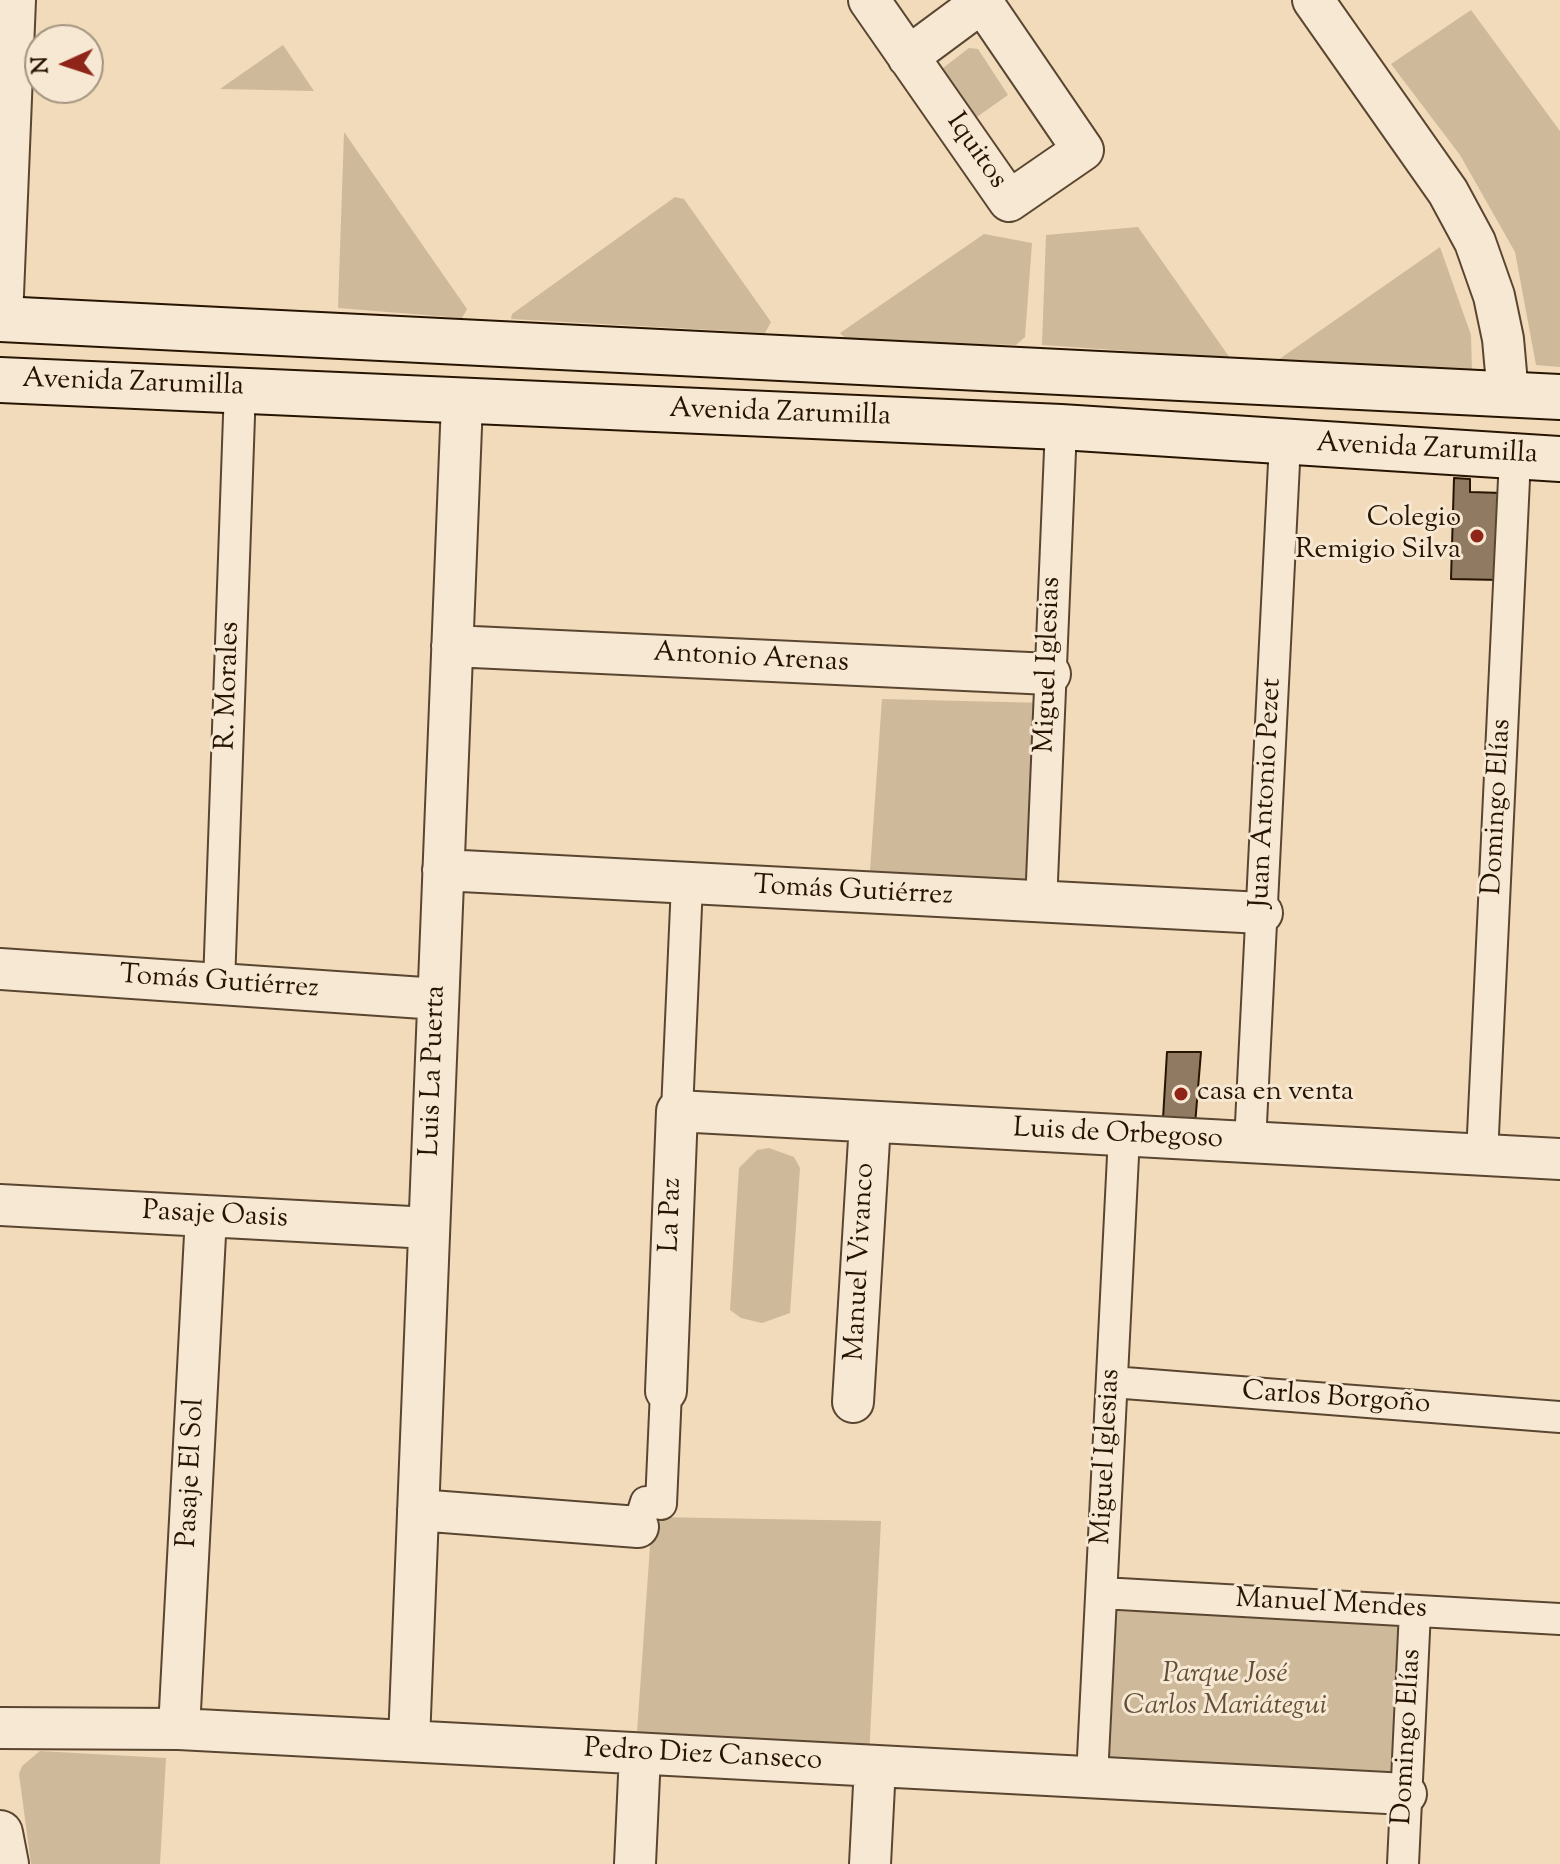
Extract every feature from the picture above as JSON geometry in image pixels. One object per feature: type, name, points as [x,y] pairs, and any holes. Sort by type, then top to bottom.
[{"type":"main road","name":"Avenida Zarumilla","points":[[1,321],[1560,397]]},
{"type":"main road","name":"Avenida Zarumilla","points":[[0,380],[240,388],[462,402],[1061,427],[1560,459]]},
{"type":"main road","points":[[0,1833],[6,1864]]},
{"type":"street","points":[[1,321],[15,0]]},
{"type":"street","name":"Iquitos","points":[[869,0],[1009,201],[1083,150],[984,1]]},
{"type":"street","points":[[1313,0],[1448,192],[1475,242],[1494,296],[1503,339],[1508,395]]},
{"type":"street","points":[[908,57],[984,1]]},
{"type":"street","name":"R. Morales","points":[[219,984],[240,388]]},
{"type":"street","name":"Luis La Puerta","points":[[409,1741],[462,402]]},
{"type":"street","name":"Miguel Iglesias","points":[[1041,904],[1061,427]]},
{"type":"street","name":"Juan Antonio Pezet","points":[[1250,1143],[1285,443]]},
{"type":"street","name":"Domingo Elías","points":[[1482,1155],[1515,458]]},
{"type":"street","name":"Antonio Arenas","points":[[452,646],[1050,674]]},
{"type":"street","name":"Tomás Gutiérrez","points":[[443,870],[1041,904],[1262,913]]},
{"type":"street","name":"La Paz","points":[[638,1527],[646,1502],[661,1504],[687,884]]},
{"type":"street","name":"Tomás Gutiérrez","points":[[0,969],[438,999]]},
{"type":"street","name":"Luis de Orbegoso","points":[[677,1111],[1560,1159]]},
{"type":"street","name":"Manuel Vivanco","points":[[853,1402],[870,1123]]},
{"type":"street","name":"Miguel Iglesias","points":[[1092,1777],[1124,1136]]},
{"type":"street","name":"Pasaje Oasis","points":[[0,1205],[429,1228]]},
{"type":"street","name":"Pasaje El Sol","points":[[179,1729],[206,1216]]},
{"type":"street","name":"Carlos Borgoño","points":[[1112,1382],[1560,1417]]},
{"type":"street","points":[[418,1510],[638,1527]]},
{"type":"street","name":"Manuel Mendes","points":[[1102,1593],[1560,1619]]},
{"type":"street","name":"Domingo Elías","points":[[1403,1864],[1415,1611]]},
{"type":"street","name":"Pedro Diez Canseco","points":[[0,1728],[179,1729],[1406,1794]]},
{"type":"street","points":[[635,1864],[640,1754]]},
{"type":"street","points":[[870,1864],[875,1766]]},
{"type":"green space","points":[[1471,10],[1560,131],[1560,367],[1536,365],[1515,252],[1460,155],[1391,64]]},
{"type":"green space","points":[[283,45],[314,91],[220,89]]},
{"type":"green space","points":[[969,48],[978,49],[1008,95],[974,119],[939,71]]},
{"type":"green space","points":[[344,132],[467,309],[462,318],[338,308]]},
{"type":"green space","points":[[675,197],[684,199],[771,322],[765,333],[511,319],[512,314]]},
{"type":"green space","points":[[1138,227],[1230,358],[1042,345],[1046,235]]},
{"type":"green space","points":[[984,234],[1032,243],[1025,337],[1016,345],[847,340],[840,333]]},
{"type":"green space","points":[[1440,247],[1471,335],[1472,371],[1278,360]]},
{"type":"green space","points":[[882,699],[1047,703],[1035,900],[869,885]]},
{"type":"green space","points":[[769,1148],[794,1157],[800,1168],[790,1313],[762,1323],[741,1318],[730,1310],[739,1168],[757,1150]]},
{"type":"green space","points":[[652,1517],[881,1521],[869,1757],[636,1747]]},
{"type":"green space","name":"Parque José Carlos Mariátegui","points":[[1102,1593],[1415,1611],[1406,1794],[1092,1777]]},
{"type":"green space","points":[[40,1751],[166,1758],[160,1864],[31,1864],[19,1774],[22,1766]]},
{"type":"building","name":"Colegio Remigio Silva","points":[[1454,478],[1470,479],[1470,492],[1503,493],[1501,580],[1451,579]]},
{"type":"building","name":"casa en venta","points":[[1167,1052],[1201,1052],[1194,1137],[1162,1135]]},
{"type":"place","name":"Colegio Remigio Silva","points":[[1477,536]]},
{"type":"place","name":"casa en venta","points":[[1181,1094]]}]
